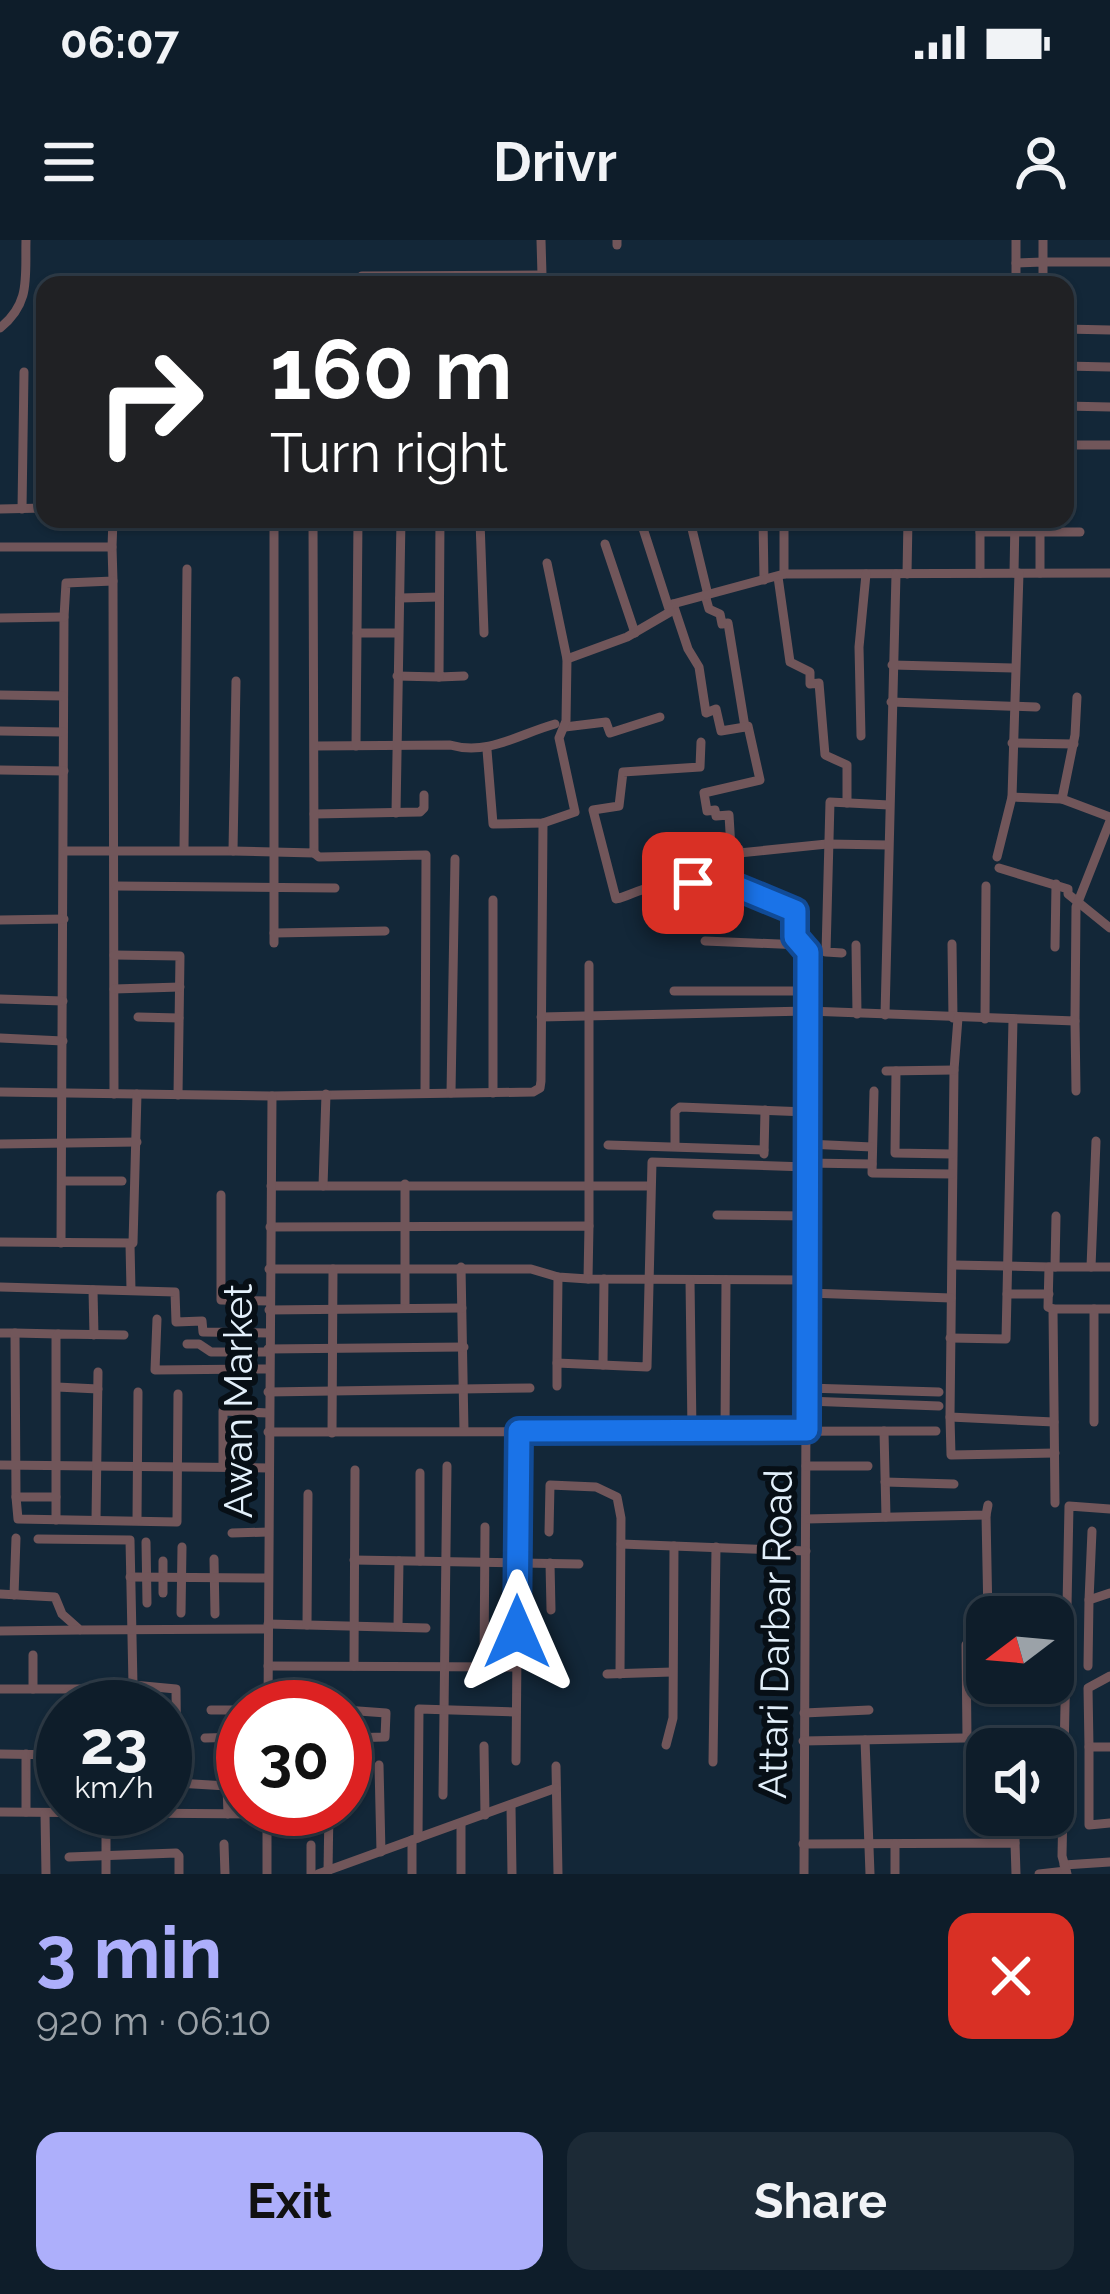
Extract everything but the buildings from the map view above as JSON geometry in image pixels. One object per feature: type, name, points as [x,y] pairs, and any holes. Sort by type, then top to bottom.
[{"type":"street","points":[[0,328],[17,314],[23,299],[26,240]]},
{"type":"street","points":[[541,240],[542,276]]},
{"type":"street","points":[[1016,240],[1016,276]]},
{"type":"street","points":[[1043,240],[1043,276]]},
{"type":"street","points":[[1016,263],[1110,262]]},
{"type":"street","points":[[1074,328],[1110,330]]},
{"type":"street","points":[[1074,366],[1110,368]]},
{"type":"street","points":[[22,508],[24,372]]},
{"type":"street","points":[[1074,406],[1110,407]]},
{"type":"street","points":[[1074,445],[1110,445]]},
{"type":"street","points":[[0,509],[36,508]]},
{"type":"street","points":[[112,528],[114,1094]]},
{"type":"street","points":[[274,528],[274,938],[385,931]]},
{"type":"street","points":[[313,528],[314,853]]},
{"type":"street","points":[[356,746],[358,528]]},
{"type":"street","points":[[396,813],[400,528]]},
{"type":"street","points":[[439,676],[440,528]]},
{"type":"street","points":[[484,528],[484,633]]},
{"type":"street","points":[[593,810],[616,899],[652,886],[737,887],[739,849],[731,849],[729,815],[707,811],[704,793],[760,780],[748,726],[721,731],[716,710],[706,713],[699,667],[643,528]]},
{"type":"street","points":[[763,528],[764,580]]},
{"type":"street","points":[[784,528],[781,575],[790,662],[809,673],[810,683],[819,683],[825,755],[848,765],[848,803]]},
{"type":"street","points":[[885,1016],[892,665],[907,528]]},
{"type":"street","points":[[980,528],[980,573]]},
{"type":"street","points":[[1015,528],[1012,797],[998,863],[1068,889],[1068,895],[1110,928]]},
{"type":"street","points":[[1040,528],[1040,573]]},
{"type":"street","points":[[692,529],[709,609],[728,623],[745,728]]},
{"type":"street","points":[[980,532],[1080,532]]},
{"type":"street","points":[[605,544],[635,633]]},
{"type":"street","points":[[0,547],[112,547]]},
{"type":"street","points":[[547,563],[567,659],[559,738],[575,812]]},
{"type":"street","points":[[184,850],[187,569]]},
{"type":"street","points":[[671,604],[781,575],[1110,573]]},
{"type":"street","points":[[861,736],[859,647],[866,574]]},
{"type":"street","points":[[62,1243],[66,583],[112,580]]},
{"type":"street","points":[[400,598],[439,598]]},
{"type":"street","points":[[567,659],[664,618],[671,604]]},
{"type":"street","points":[[0,618],[64,617]]},
{"type":"street","points":[[357,633],[398,633]]},
{"type":"street","points":[[892,665],[1013,668]]},
{"type":"street","points":[[397,676],[464,676]]},
{"type":"street","points":[[233,851],[236,681]]},
{"type":"street","points":[[0,695],[63,696]]},
{"type":"street","points":[[1062,799],[1074,745],[1077,698]]},
{"type":"street","points":[[891,701],[1036,707]]},
{"type":"street","points":[[315,746],[487,750],[515,735],[560,725],[606,722],[610,733],[660,717]]},
{"type":"street","points":[[0,730],[63,732]]},
{"type":"street","points":[[487,750],[494,824],[543,823],[575,812],[619,806],[623,772],[700,767],[701,742]]},
{"type":"street","points":[[1012,743],[1074,745]]},
{"type":"street","points":[[0,770],[64,771]]},
{"type":"street","points":[[314,814],[423,811],[424,795]]},
{"type":"street","points":[[1012,797],[1062,799],[1110,819],[1076,907],[1076,1091]]},
{"type":"street","points":[[842,953],[826,952],[830,802],[889,805]]},
{"type":"street","points":[[0,1092],[272,1096],[540,1088],[543,823]]},
{"type":"street","points":[[739,853],[827,844],[888,845]]},
{"type":"street","points":[[65,851],[426,855],[424,1094]]},
{"type":"street","points":[[451,1093],[455,859]]},
{"type":"street","points":[[1055,946],[1056,884]]},
{"type":"street","points":[[116,886],[335,888]]},
{"type":"street","points":[[986,886],[986,1018]]},
{"type":"street","name":"Attari Darbar Road","points":[[737,887],[795,911],[795,937],[808,952],[804,1874]]},
{"type":"street","points":[[493,900],[493,1093]]},
{"type":"street","points":[[0,920],[64,920]]},
{"type":"street","points":[[705,941],[802,945]]},
{"type":"street","points":[[952,944],[956,1018],[951,1455],[1055,1453]]},
{"type":"street","points":[[856,945],[857,1014]]},
{"type":"street","points":[[114,955],[180,956],[178,1094]]},
{"type":"street","points":[[588,1279],[586,1013],[590,965]]},
{"type":"street","points":[[114,988],[179,987]]},
{"type":"street","points":[[674,991],[808,991]]},
{"type":"street","points":[[0,999],[63,1001]]},
{"type":"street","points":[[541,1017],[808,1011],[1075,1021]]},
{"type":"street","points":[[138,1017],[179,1018]]},
{"type":"street","points":[[950,1337],[1006,1339],[1013,1019]]},
{"type":"street","points":[[0,1038],[63,1041]]},
{"type":"street","points":[[952,1154],[895,1153],[891,1071],[954,1070]]},
{"type":"street","points":[[874,1091],[872,1173],[952,1174]]},
{"type":"street","points":[[0,1242],[130,1244],[135,1240],[137,1094]]},
{"type":"street","points":[[323,1186],[326,1094]]},
{"type":"street","name":"Awan Market","points":[[268,1680],[272,1096]]},
{"type":"street","points":[[675,1146],[680,1107],[807,1112]]},
{"type":"street","points":[[764,1165],[765,1110]]},
{"type":"street","points":[[1091,1267],[1096,1141]]},
{"type":"street","points":[[0,1144],[136,1142]]},
{"type":"street","points":[[807,1144],[872,1147]]},
{"type":"street","points":[[608,1145],[764,1150]]},
{"type":"street","points":[[557,1363],[647,1366],[652,1162],[872,1164]]},
{"type":"street","points":[[62,1181],[122,1181]]},
{"type":"street","points":[[405,1184],[405,1308]]},
{"type":"street","points":[[271,1186],[650,1186]]},
{"type":"street","points":[[221,1195],[221,1300],[333,1310],[462,1307]]},
{"type":"street","points":[[717,1215],[807,1216]]},
{"type":"street","points":[[1056,1216],[1048,1307],[1110,1309]]},
{"type":"street","points":[[270,1227],[589,1226]]},
{"type":"street","points":[[130,1244],[131,1290]]},
{"type":"street","points":[[952,1264],[1110,1267]]},
{"type":"street","points":[[269,1269],[461,1267],[531,1269],[558,1277],[604,1280],[808,1280]]},
{"type":"street","points":[[461,1267],[464,1431]]},
{"type":"street","points":[[332,1433],[334,1269]]},
{"type":"street","points":[[557,1386],[558,1277]]},
{"type":"street","points":[[603,1365],[604,1280]]},
{"type":"street","points":[[690,1280],[692,1432]]},
{"type":"street","points":[[725,1432],[726,1280]]},
{"type":"street","points":[[0,1287],[175,1292],[176,1322],[202,1321],[203,1332],[268,1334]]},
{"type":"street","points":[[93,1290],[94,1335]]},
{"type":"street","points":[[808,1293],[950,1298]]},
{"type":"street","points":[[1006,1294],[1048,1294]]},
{"type":"street","points":[[1053,1309],[1055,1503]]},
{"type":"street","points":[[1094,1309],[1094,1422]]},
{"type":"street","points":[[157,1319],[155,1370],[268,1369]]},
{"type":"street","points":[[0,1333],[124,1335]]},
{"type":"street","points":[[15,1333],[18,1519],[179,1520],[178,1394]]},
{"type":"street","points":[[56,1520],[58,1334]]},
{"type":"street","points":[[187,1344],[199,1344],[212,1352],[464,1347]]},
{"type":"street","points":[[96,1520],[98,1372]]},
{"type":"street","points":[[0,1376],[15,1376]]},
{"type":"street","points":[[56,1388],[98,1389]]},
{"type":"street","points":[[268,1392],[530,1388]]},
{"type":"street","points":[[807,1388],[939,1392]]},
{"type":"street","points":[[137,1520],[138,1391]]},
{"type":"street","points":[[807,1401],[939,1406]]},
{"type":"street","points":[[223,1466],[223,1411],[268,1413]]},
{"type":"street","points":[[950,1417],[1054,1423]]},
{"type":"street","points":[[0,1418],[16,1418]]},
{"type":"street","points":[[516,1761],[519,1431]]},
{"type":"street","points":[[884,1431],[886,1517]]},
{"type":"street","points":[[268,1432],[936,1431]]},
{"type":"street","points":[[0,1466],[268,1468]]},
{"type":"street","points":[[443,1795],[447,1466]]},
{"type":"street","points":[[806,1466],[868,1466]]},
{"type":"street","points":[[353,1666],[355,1470]]},
{"type":"street","points":[[420,1473],[420,1561]]},
{"type":"street","points":[[885,1482],[954,1484]]},
{"type":"street","points":[[549,1532],[550,1485],[596,1487],[617,1497],[620,1674]]},
{"type":"street","points":[[307,1625],[308,1494]]},
{"type":"street","points":[[16,1497],[56,1497]]},
{"type":"street","points":[[1065,1728],[1069,1506],[1110,1509]]},
{"type":"street","points":[[806,1519],[987,1510],[988,1596]]},
{"type":"street","points":[[484,1667],[485,1527]]},
{"type":"street","points":[[1088,1666],[1092,1531]]},
{"type":"street","points":[[232,1533],[268,1532]]},
{"type":"street","points":[[14,1594],[16,1538]]},
{"type":"street","points":[[38,1539],[130,1540],[133,1680]]},
{"type":"street","points":[[146,1542],[146,1604]]},
{"type":"street","points":[[621,1544],[806,1550]]},
{"type":"street","points":[[666,1745],[673,1718],[674,1546]]},
{"type":"street","points":[[181,1613],[182,1547]]},
{"type":"street","points":[[713,1762],[716,1547]]},
{"type":"street","points":[[214,1558],[215,1614]]},
{"type":"street","points":[[354,1560],[579,1564]]},
{"type":"street","points":[[398,1626],[399,1561]]},
{"type":"street","points":[[163,1562],[163,1593]]},
{"type":"street","points":[[550,1563],[551,1610]]},
{"type":"street","points":[[130,1577],[268,1578]]},
{"type":"street","points":[[0,1594],[55,1597],[62,1614],[80,1630]]},
{"type":"street","points":[[1089,1600],[1110,1594]]},
{"type":"street","points":[[0,1631],[132,1633],[307,1625],[426,1628]]},
{"type":"street","points":[[0,1689],[33,1689],[33,1654]]},
{"type":"street","points":[[268,1666],[517,1667]]},
{"type":"street","points":[[608,1675],[672,1672]]},
{"type":"street","points":[[1110,1676],[1088,1688],[1089,1825],[1110,1823]]},
{"type":"street","points":[[412,1874],[418,1708],[516,1712]]},
{"type":"street","points":[[211,1710],[216,1710]]},
{"type":"street","points":[[803,1713],[869,1710]]},
{"type":"street","points":[[372,1712],[386,1713],[385,1737],[372,1737]]},
{"type":"street","points":[[205,1738],[216,1738]]},
{"type":"street","points":[[803,1741],[966,1738]]},
{"type":"street","points":[[866,1740],[870,1874]]},
{"type":"street","points":[[484,1746],[485,1815]]},
{"type":"street","points":[[1089,1747],[1110,1747]]},
{"type":"street","points":[[0,1754],[36,1754]]},
{"type":"street","points":[[26,1754],[26,1812]]},
{"type":"street","points":[[379,1765],[381,1852]]},
{"type":"street","points":[[556,1766],[557,1874]]},
{"type":"street","points":[[319,1873],[556,1788]]},
{"type":"street","points":[[511,1806],[512,1874]]},
{"type":"street","points":[[0,1812],[36,1813]]},
{"type":"street","points":[[461,1823],[461,1874]]},
{"type":"street","points":[[45,1836],[46,1874]]},
{"type":"street","points":[[106,1836],[106,1874]]},
{"type":"street","points":[[267,1836],[267,1874]]},
{"type":"street","points":[[319,1873],[325,1836]]},
{"type":"street","points":[[1015,1836],[1016,1874]]},
{"type":"street","points":[[1066,1836],[1066,1870]]},
{"type":"street","points":[[803,1844],[1015,1843]]},
{"type":"street","points":[[224,1844],[225,1874]]},
{"type":"street","points":[[895,1844],[895,1874]]},
{"type":"street","points":[[310,1845],[319,1873]]},
{"type":"street","points":[[69,1856],[176,1853],[179,1874]]},
{"type":"street","points":[[365,1857],[365,1874]]},
{"type":"street","points":[[1039,1874],[1110,1862]]},
{"type":"route","points":[[517,1632],[519,1431],[807,1430],[808,952],[795,937],[795,911],[737,887],[693,883]]}]
